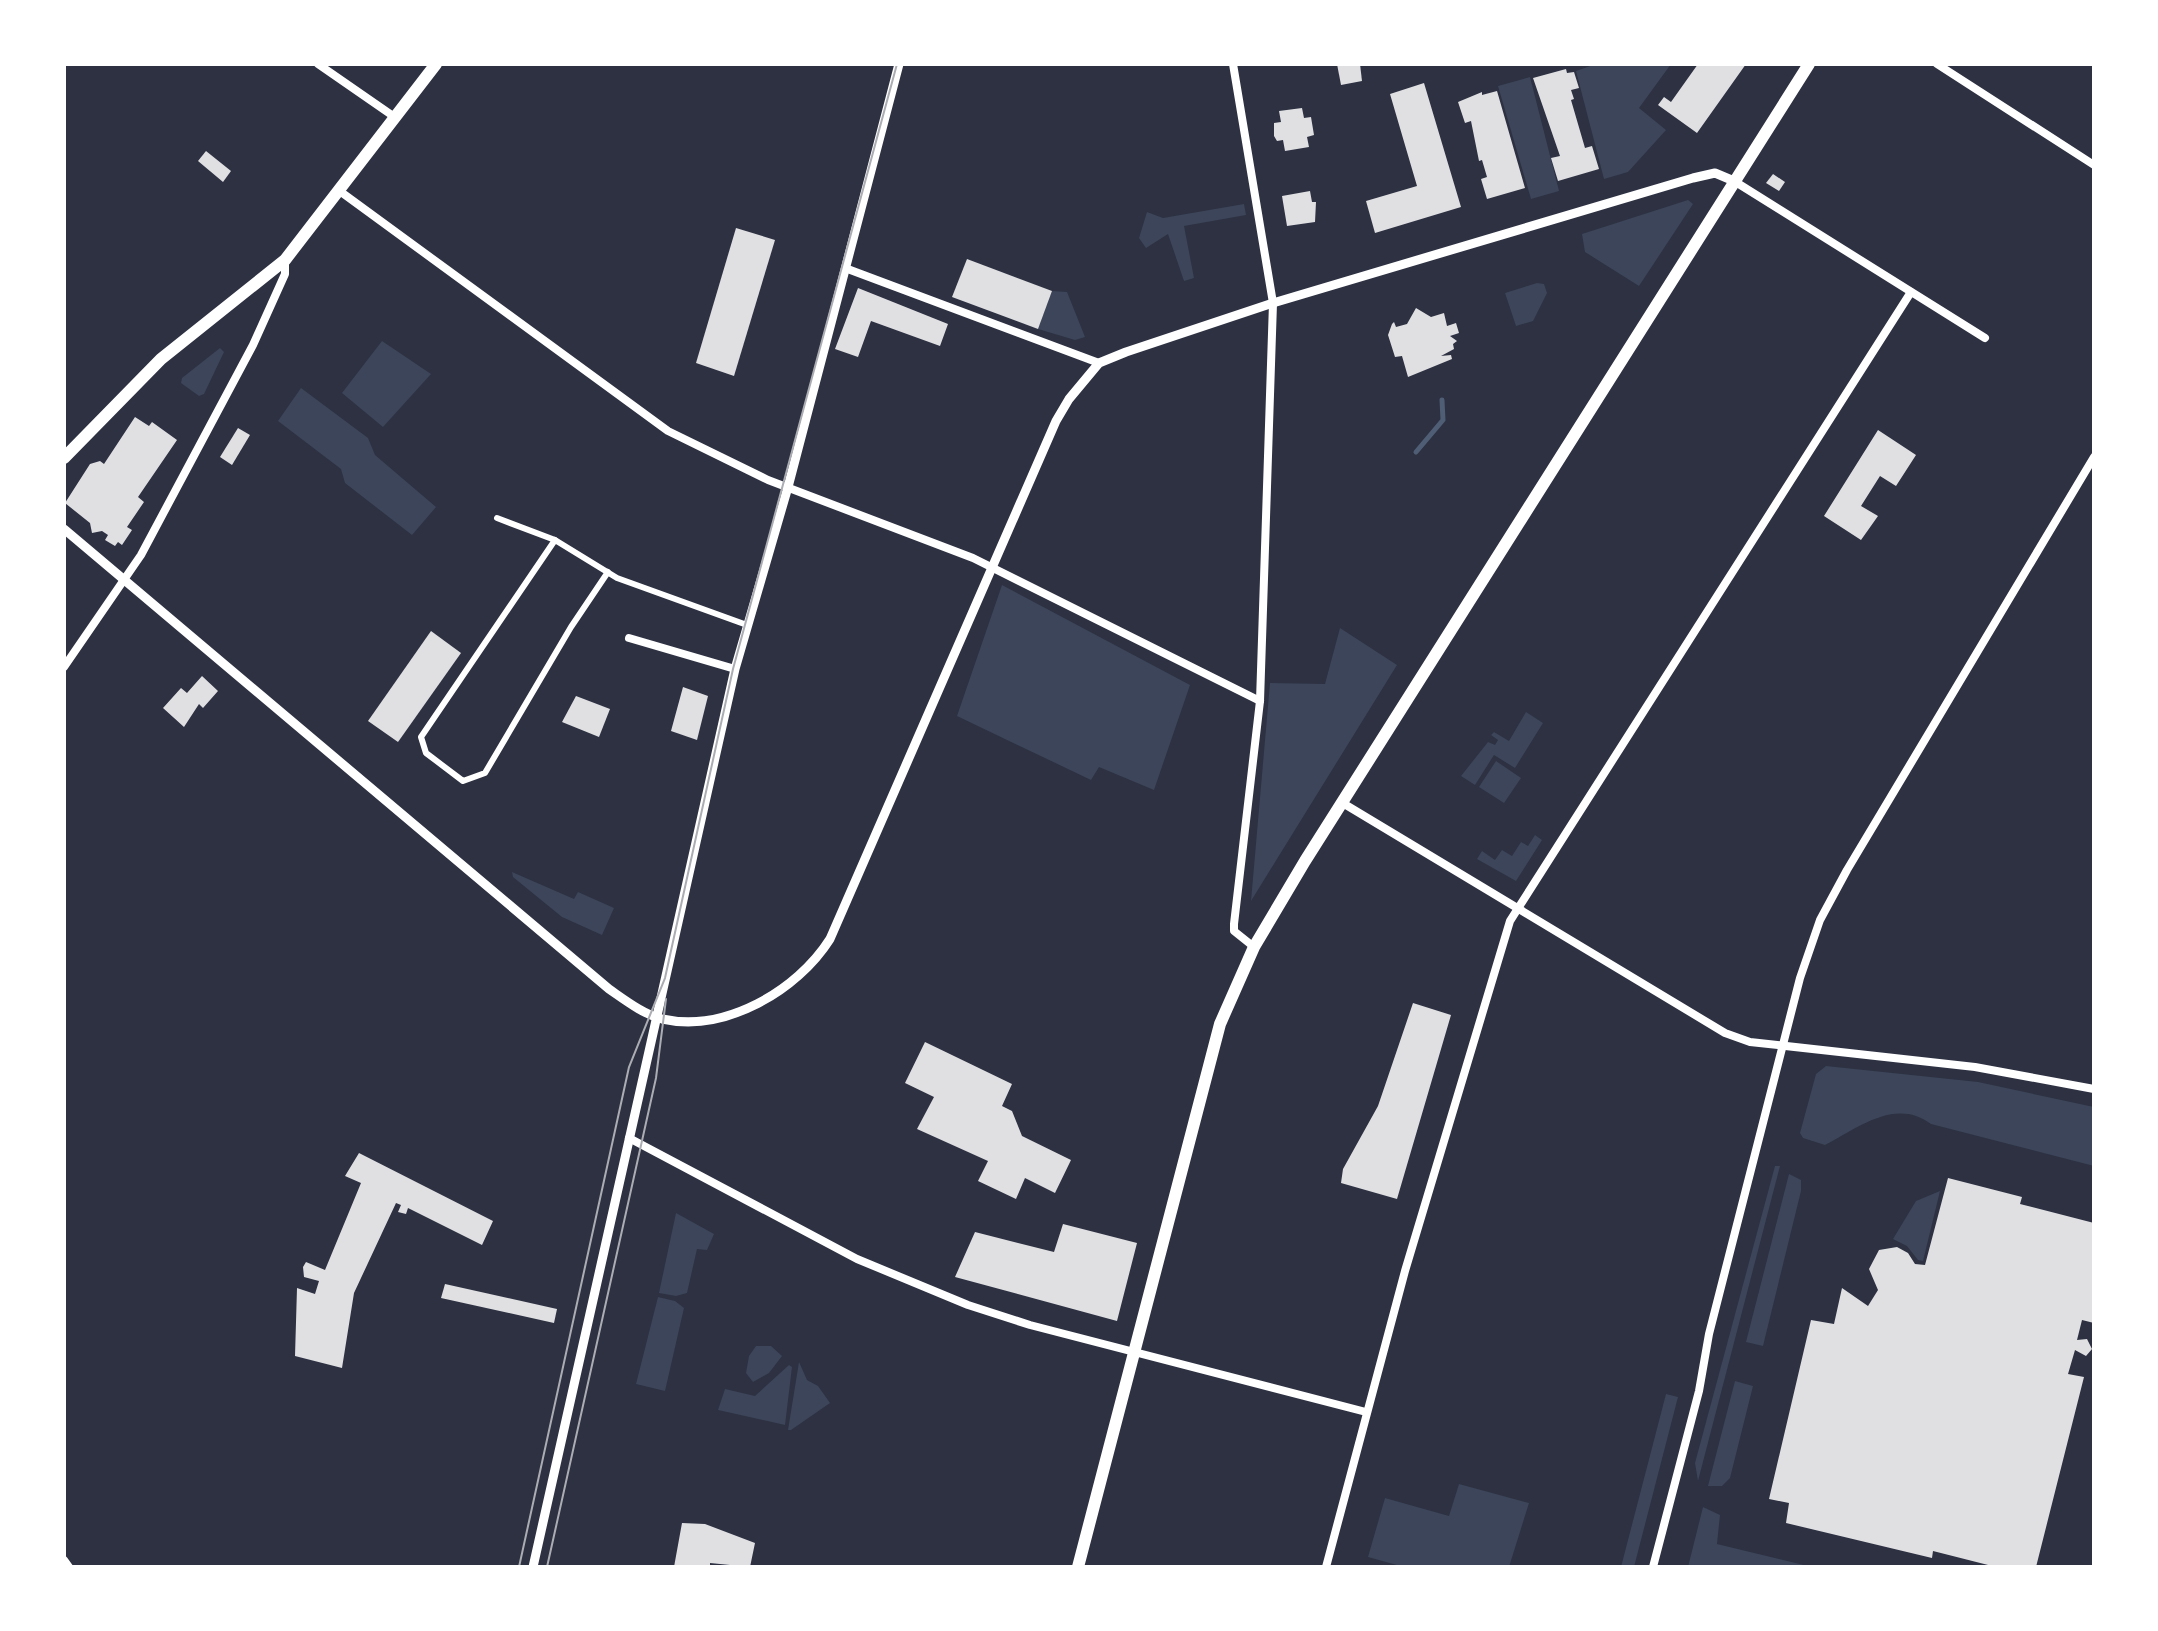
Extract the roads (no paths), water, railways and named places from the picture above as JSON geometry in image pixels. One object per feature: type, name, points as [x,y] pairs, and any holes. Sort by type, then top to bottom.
[{"type":"main road","points":[[64,458],[161,359],[285,260],[341,192],[436,64]]},
{"type":"main road","points":[[1078,1567],[1220,1024],[1254,947],[1341,802],[1809,64]]},
{"type":"street","points":[[318,64],[396,118]]},
{"type":"street","points":[[533,1567],[735,669],[788,487],[899,64]]},
{"type":"street","points":[[1937,64],[2094,165]]},
{"type":"street","points":[[1232,66],[1273,303],[1260,701],[1234,924],[1234,931],[1254,947]]},
{"type":"street","points":[[64,529],[609,989],[656,1017],[695,1022],[730,1013],[780,990],[810,967],[821,954],[843,914],[1056,421],[1069,399],[1099,363],[1273,303],[1715,173],[1734,181],[1985,338]]},
{"type":"street","points":[[341,192],[668,431],[788,487],[993,568],[1260,701]]},
{"type":"street","points":[[64,667],[126,580],[253,345],[285,274],[285,260]]},
{"type":"street","points":[[845,268],[1099,363]]},
{"type":"street","points":[[1326,1567],[1366,1412],[1510,921],[1911,292]]},
{"type":"street","points":[[1653,1567],[1783,1045],[1807,956],[1826,907],[2094,457]]},
{"type":"street","points":[[497,518],[555,540],[608,572],[747,625]]},
{"type":"street","points":[[555,540],[421,737],[426,753],[463,781],[485,773],[571,627],[608,572]]},
{"type":"street","points":[[629,638],[735,669]]},
{"type":"street","points":[[1341,802],[1725,1033],[1750,1042],[1975,1067],[2094,1089]]},
{"type":"street","points":[[629,1138],[907,1282],[1030,1325],[1366,1412]]},
{"type":"street","points":[[64,1560],[69,1567]]},
{"type":"waterway","points":[[1416,452],[1443,420],[1442,400]]},
{"type":"tram line","points":[[519,1567],[629,1067],[665,978],[733,669],[897,64]]},
{"type":"tram line","points":[[547,1567],[656,1078],[666,999]]}]
